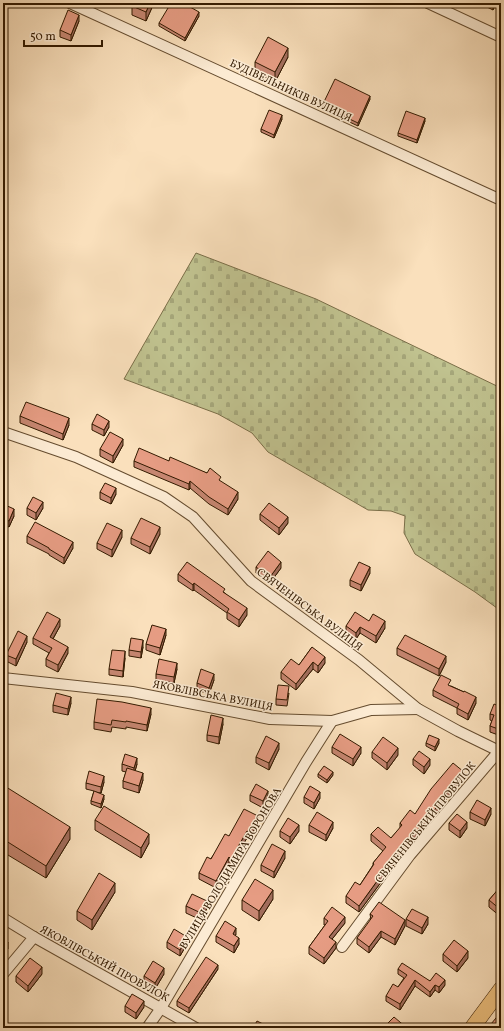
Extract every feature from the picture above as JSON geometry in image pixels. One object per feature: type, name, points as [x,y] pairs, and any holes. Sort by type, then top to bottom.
[{"type":"highway","points":[[472,1028],[501,989]]},
{"type":"street","name":"БУДІВЕЛЬНИКІВ ВУЛИЦЯ","points":[[70,3],[501,200]]},
{"type":"street","points":[[428,3],[501,37]]},
{"type":"street","name":"СВЯЧЕНІВСЬКА ВУЛИЦЯ","points":[[3,432],[76,457],[164,497],[193,517],[251,581],[358,660],[418,709],[500,752]]},
{"type":"street","name":"ЯКОВЛІВСЬКА ВУЛИЦЯ","points":[[3,678],[132,692],[270,718],[332,721],[371,710],[418,709]]},
{"type":"street","name":"ВУЛИЦЯ ВОЛОДИМИРА ВОРОНОВА","points":[[147,1028],[161,1008],[306,762],[332,721]]},
{"type":"street","name":"СВЯЧЕНІВСЬКИЙ ПРОВУЛОК","points":[[342,947],[410,855],[500,752]]},
{"type":"street","name":"ЯКОВЛІВСЬКИЙ ПРОВУЛОК","points":[[3,918],[196,1028]]},
{"type":"street","points":[[3,974],[34,937]]},
{"type":"green space","points":[[196,253],[316,299],[501,388],[501,611],[475,592],[415,554],[404,533],[405,516],[391,511],[368,510],[268,452],[252,433],[218,414],[124,379]]},
{"type":"building","points":[[134,3],[150,3],[146,12],[132,6]]},
{"type":"building","points":[[171,3],[183,3],[199,12],[185,38],[159,23]]},
{"type":"building","points":[[68,10],[79,15],[71,35],[60,30]]},
{"type":"building","points":[[268,37],[288,48],[275,72],[255,62]]},
{"type":"building","points":[[335,79],[370,96],[358,123],[322,106]]},
{"type":"building","points":[[269,110],[282,115],[274,135],[261,129]]},
{"type":"building","points":[[406,111],[425,118],[417,140],[398,133]]},
{"type":"building","points":[[26,402],[69,418],[63,434],[20,416]]},
{"type":"building","points":[[97,414],[109,421],[104,430],[92,424]]},
{"type":"building","points":[[110,432],[123,439],[113,456],[100,449]]},
{"type":"building","points":[[139,448],[169,461],[170,457],[207,473],[210,468],[221,477],[219,480],[238,492],[228,509],[209,497],[190,481],[189,484],[134,461]]},
{"type":"building","points":[[105,483],[116,488],[111,498],[100,492]]},
{"type":"building","points":[[33,497],[43,502],[36,513],[27,508]]},
{"type":"building","points":[[269,503],[288,517],[279,528],[260,514]]},
{"type":"building","points":[[3,504],[14,509],[9,521],[3,518]]},
{"type":"building","points":[[141,518],[160,527],[150,547],[131,538]]},
{"type":"building","points":[[35,522],[73,542],[64,558],[27,536]]},
{"type":"building","points":[[107,523],[122,530],[112,550],[97,543]]},
{"type":"building","points":[[268,551],[281,562],[270,577],[256,567]]},
{"type":"building","points":[[187,562],[225,589],[223,592],[247,608],[239,620],[227,612],[229,609],[194,583],[193,585],[178,574]]},
{"type":"building","points":[[359,562],[370,567],[361,585],[350,580]]},
{"type":"building","points":[[47,612],[60,619],[50,637],[68,647],[58,665],[46,659],[52,648],[33,638]]},
{"type":"building","points":[[355,612],[369,621],[373,614],[385,621],[376,636],[360,627],[356,633],[346,626]]},
{"type":"building","points":[[152,625],[166,629],[160,648],[146,644]]},
{"type":"building","points":[[18,631],[27,636],[16,659],[6,655]]},
{"type":"building","points":[[405,635],[446,656],[439,669],[397,648]]},
{"type":"building","points":[[131,638],[143,640],[141,652],[129,650]]},
{"type":"building","points":[[312,647],[325,657],[318,666],[313,662],[296,684],[281,672],[291,659],[299,665]]},
{"type":"building","points":[[112,650],[125,651],[123,671],[109,669]]},
{"type":"building","points":[[159,659],[177,663],[174,677],[156,674]]},
{"type":"building","points":[[201,669],[214,674],[209,688],[197,683]]},
{"type":"building","points":[[441,675],[451,680],[448,685],[476,697],[468,714],[457,708],[459,704],[433,690]]},
{"type":"building","points":[[278,685],[289,686],[287,700],[276,699]]},
{"type":"building","points":[[56,693],[71,697],[68,709],[53,705]]},
{"type":"building","points":[[97,699],[151,708],[147,725],[112,720],[111,725],[94,722]]},
{"type":"building","points":[[494,704],[501,707],[501,730],[490,726],[494,715],[490,714]]},
{"type":"building","points":[[211,715],[223,718],[219,737],[207,735]]},
{"type":"building","points":[[340,734],[361,747],[353,759],[332,747]]},
{"type":"building","points":[[429,735],[439,739],[435,747],[426,743]]},
{"type":"building","points":[[266,736],[279,743],[269,763],[256,757]]},
{"type":"building","points":[[383,737],[398,748],[387,763],[372,752]]},
{"type":"building","points":[[419,751],[430,759],[424,767],[413,759]]},
{"type":"building","points":[[125,754],[137,758],[134,768],[122,764]]},
{"type":"building","points":[[453,763],[464,772],[393,859],[359,906],[346,896],[355,882],[360,885],[374,864],[373,863],[386,847],[371,834],[378,827],[391,838],[402,825],[400,823],[410,810],[415,814],[431,789]]},
{"type":"building","points":[[324,766],[333,772],[327,780],[318,774]]},
{"type":"building","points":[[127,768],[143,773],[139,786],[123,781]]},
{"type":"building","points":[[501,770],[501,779],[497,778]]},
{"type":"building","points":[[89,771],[104,776],[101,787],[86,783]]},
{"type":"building","points":[[256,784],[268,791],[263,801],[250,795]]},
{"type":"building","points":[[3,785],[70,827],[46,866],[3,839]]},
{"type":"building","points":[[310,786],[320,792],[314,803],[304,797]]},
{"type":"building","points":[[94,791],[104,795],[101,804],[91,801]]},
{"type":"building","points":[[477,800],[491,808],[485,820],[470,812]]},
{"type":"building","points":[[104,806],[149,834],[141,848],[95,820]]},
{"type":"building","points":[[244,809],[258,816],[249,832],[247,831],[231,859],[229,857],[216,881],[199,873],[207,857],[211,859],[225,834],[229,836]]},
{"type":"building","points":[[317,812],[333,822],[326,835],[309,825]]},
{"type":"building","points":[[457,814],[467,822],[460,831],[449,823]]},
{"type":"building","points":[[288,818],[299,825],[290,837],[280,831]]},
{"type":"building","points":[[272,844],[285,851],[274,872],[261,865]]},
{"type":"building","points":[[99,873],[115,883],[92,920],[77,911]]},
{"type":"building","points":[[255,879],[273,890],[259,911],[242,900]]},
{"type":"building","points":[[501,886],[501,910],[489,900]]},
{"type":"building","points":[[192,894],[207,901],[201,913],[186,906]]},
{"type":"building","points":[[379,902],[405,920],[395,939],[381,931],[369,947],[357,938],[373,916],[370,914]]},
{"type":"building","points":[[332,907],[345,917],[329,937],[336,942],[324,958],[309,947],[328,921],[324,918]]},
{"type":"building","points":[[412,909],[428,917],[422,928],[406,919]]},
{"type":"building","points":[[225,921],[236,928],[233,934],[239,938],[234,946],[216,936]]},
{"type":"building","points":[[174,929],[187,937],[180,950],[167,942]]},
{"type":"building","points":[[3,938],[8,942],[3,948]]},
{"type":"building","points":[[454,940],[468,951],[457,966],[443,954]]},
{"type":"building","points":[[206,957],[218,965],[189,1008],[177,1001]]},
{"type":"building","points":[[30,958],[42,967],[28,986],[16,976]]},
{"type":"building","points":[[153,961],[164,968],[155,983],[144,976]]},
{"type":"building","points":[[402,963],[430,981],[436,973],[445,980],[439,987],[435,985],[430,992],[415,980],[400,1004],[386,996],[393,984],[398,987],[407,975],[398,969]]},
{"type":"building","points":[[132,994],[144,1001],[136,1013],[125,1006]]},
{"type":"building","points":[[501,1012],[501,1026],[500,1028],[496,1028],[491,1024]]},
{"type":"building","points":[[394,1017],[407,1028],[390,1028],[385,1024],[387,1024]]},
{"type":"building","points":[[257,1021],[269,1027],[269,1028],[253,1028]]}]
